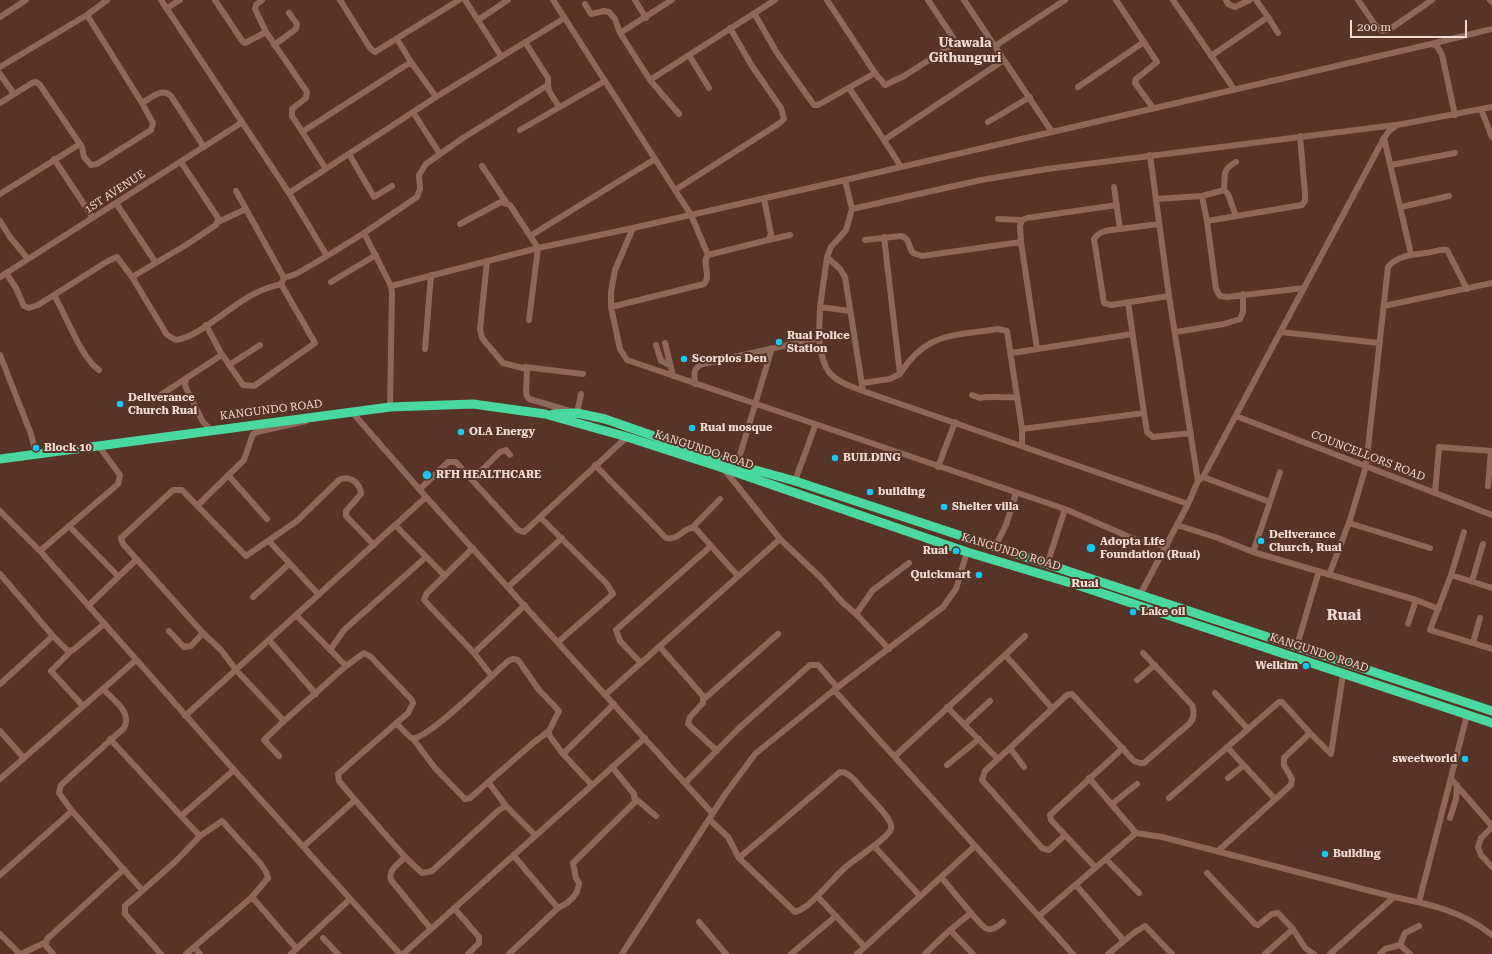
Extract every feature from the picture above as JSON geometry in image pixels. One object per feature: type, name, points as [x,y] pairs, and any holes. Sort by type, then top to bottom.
[{"type":"highway","name":"KANGUNDO ROAD","points":[[0,459],[390,407],[473,404],[545,414],[627,437],[723,468],[967,552],[1074,584],[1492,723]]},
{"type":"highway","name":"KANGUNDO ROAD","points":[[545,414],[577,413],[605,419],[737,464],[795,481],[1492,711]]},
{"type":"highway","points":[[603,430],[602,424],[605,419]]},
{"type":"highway","points":[[989,558],[994,547]]},
{"type":"street","points":[[0,17],[26,0]]},
{"type":"street","points":[[0,67],[87,15],[107,0]]},
{"type":"street","points":[[161,0],[289,194],[327,256]]},
{"type":"street","points":[[167,8],[180,0]]},
{"type":"street","points":[[215,0],[242,42],[245,43],[266,32]]},
{"type":"street","points":[[262,0],[256,5],[255,9],[266,32],[306,92],[306,98],[292,109],[291,112],[326,169]]},
{"type":"street","points":[[340,0],[372,50],[377,51],[459,0]]},
{"type":"street","points":[[465,0],[501,56]]},
{"type":"street","points":[[478,20],[508,0]]},
{"type":"street","points":[[553,0],[563,19],[605,81],[691,215],[708,255],[706,262],[708,277],[704,284],[612,307]]},
{"type":"street","points":[[635,0],[646,18]]},
{"type":"street","points":[[620,33],[646,18],[672,0]]},
{"type":"street","points":[[650,80],[775,0]]},
{"type":"street","points":[[827,0],[883,84],[888,84],[904,76],[954,44],[954,39],[928,0]]},
{"type":"street","points":[[964,0],[1052,132]]},
{"type":"street","points":[[995,46],[1065,0]]},
{"type":"street","points":[[1116,0],[1157,62],[1136,79],[1135,83],[1153,108]]},
{"type":"street","points":[[1173,0],[1234,89]]},
{"type":"street","points":[[1226,0],[1228,4],[1235,7],[1250,0]]},
{"type":"street","points":[[1256,0],[1278,33]]},
{"type":"street","points":[[1358,0],[1375,25],[1382,31],[1390,29],[1432,0]]},
{"type":"street","points":[[585,4],[591,14],[604,11],[609,12],[615,19],[620,33],[650,80],[679,114]]},
{"type":"street","points":[[274,45],[296,29],[297,24],[289,13]]},
{"type":"street","points":[[754,13],[777,53],[814,106],[875,73]]},
{"type":"street","points":[[0,103],[36,82],[40,85],[82,147],[84,157],[91,165],[95,165],[151,130],[153,123],[142,103],[87,15]]},
{"type":"street","points":[[1210,56],[1268,17]]},
{"type":"street","points":[[289,194],[436,97],[563,19]]},
{"type":"street","points":[[675,190],[784,119],[781,108],[752,66],[730,28]]},
{"type":"street","points":[[390,286],[538,248],[845,180],[1492,29]]},
{"type":"street","points":[[397,39],[411,62],[436,97]]},
{"type":"street","points":[[525,42],[548,78],[549,91],[559,108]]},
{"type":"street","points":[[1078,87],[1144,42]]},
{"type":"street","points":[[1431,44],[1437,46],[1442,55],[1455,114]]},
{"type":"street","points":[[689,55],[709,88]]},
{"type":"street","points":[[884,140],[1004,60]]},
{"type":"street","points":[[302,132],[411,62]]},
{"type":"street","points":[[0,74],[14,94]]},
{"type":"street","points":[[520,130],[605,81]]},
{"type":"street","points":[[6,273],[16,288],[24,306],[29,308],[34,307],[113,258],[117,257],[121,260],[171,338],[181,339],[206,325],[257,292],[296,274],[364,233],[417,196],[420,189],[419,175],[421,169],[440,154],[548,85]]},
{"type":"street","points":[[849,88],[884,140],[900,167]]},
{"type":"street","points":[[142,103],[160,93],[168,94],[204,147]]},
{"type":"street","points":[[988,122],[1030,97]]},
{"type":"street","points":[[852,209],[981,180],[1047,169],[1397,125],[1492,107]]},
{"type":"street","points":[[1481,109],[1492,137]]},
{"type":"street","points":[[413,112],[440,154]]},
{"type":"street","name":"1ST AVENUE","points":[[0,277],[241,123]]},
{"type":"street","points":[[1140,595],[1384,138],[1390,130],[1397,125]]},
{"type":"street","points":[[1206,221],[1302,205],[1305,201],[1305,194],[1300,136]]},
{"type":"street","points":[[1384,138],[1411,254]]},
{"type":"street","points":[[0,194],[80,144]]},
{"type":"street","points":[[1391,165],[1456,153]]},
{"type":"street","points":[[350,154],[374,197],[392,186]]},
{"type":"street","points":[[1150,155],[1169,296],[1176,332],[1191,433],[1201,479]]},
{"type":"street","points":[[54,159],[93,218]]},
{"type":"street","points":[[530,236],[655,159]]},
{"type":"street","points":[[181,162],[218,218],[218,222]]},
{"type":"street","points":[[1236,162],[1227,167],[1225,170],[1224,190],[1228,194],[1236,216]]},
{"type":"street","points":[[482,166],[538,248],[529,320]]},
{"type":"street","points":[[845,180],[852,209],[846,230],[831,247],[827,257],[820,307],[819,338],[824,363],[830,374],[841,382],[863,391],[1188,504]]},
{"type":"street","points":[[1114,187],[1120,229]]},
{"type":"street","points":[[1156,199],[1202,196],[1224,190]]},
{"type":"street","points":[[206,325],[221,353],[243,385],[254,386],[315,343],[236,191]]},
{"type":"street","points":[[1202,196],[1218,293],[1224,297],[1304,288]]},
{"type":"street","points":[[1401,207],[1449,196]]},
{"type":"street","points":[[764,198],[770,234],[768,240]]},
{"type":"street","points":[[460,224],[501,202],[506,202]]},
{"type":"street","points":[[116,203],[156,263]]},
{"type":"street","points":[[998,219],[1022,220],[1117,205]]},
{"type":"street","points":[[132,277],[186,245],[216,225],[218,222],[246,209]]},
{"type":"street","points":[[1022,220],[1020,226],[1021,242],[1037,349]]},
{"type":"street","points":[[0,221],[28,259]]},
{"type":"street","points":[[1159,224],[1105,231],[1097,234],[1094,239],[1094,245],[1104,303],[1111,305],[1169,296]]},
{"type":"street","points":[[633,228],[612,281],[612,307],[623,356],[627,360],[815,426],[1065,509],[1141,542],[1167,546]]},
{"type":"street","points":[[364,233],[376,255],[392,293],[390,407]]},
{"type":"street","points":[[708,255],[790,235]]},
{"type":"street","points":[[865,240],[896,235],[905,237],[913,253],[922,256],[1021,242]]},
{"type":"street","points":[[884,237],[900,374]]},
{"type":"street","points":[[1329,574],[1349,523],[1366,466],[1388,266],[1393,261],[1411,254],[1427,253],[1437,249],[1447,250],[1467,289]]},
{"type":"street","points":[[331,282],[376,255]]},
{"type":"street","points":[[827,257],[843,274],[863,391]]},
{"type":"street","points":[[487,261],[480,334],[503,363],[583,374]]},
{"type":"street","points":[[426,349],[431,275]]},
{"type":"street","points":[[1384,306],[1492,283]]},
{"type":"street","points":[[1176,332],[1224,324],[1240,319],[1243,312],[1243,294]]},
{"type":"street","points":[[54,295],[80,344],[91,362],[99,370]]},
{"type":"street","points":[[1128,302],[1147,432],[1153,438],[1191,433]]},
{"type":"street","points":[[820,307],[850,311]]},
{"type":"street","points":[[862,383],[890,379],[900,374],[917,352],[928,343],[940,338],[998,329],[1004,330],[1009,333],[1022,429],[1022,446]]},
{"type":"street","points":[[1281,332],[1379,343]]},
{"type":"street","points":[[1012,353],[1132,334]]},
{"type":"street","points":[[695,384],[694,372],[697,367],[819,338]]},
{"type":"street","points":[[665,343],[674,376]]},
{"type":"street","points":[[229,365],[260,345]]},
{"type":"street","points":[[656,345],[661,361],[670,365]]},
{"type":"street","points":[[737,464],[772,348]]},
{"type":"street","points":[[152,400],[220,356],[221,353]]},
{"type":"street","points":[[0,355],[36,454]]},
{"type":"street","points":[[524,367],[528,372],[527,397],[577,413],[581,394]]},
{"type":"street","points":[[0,376],[7,373]]},
{"type":"street","points":[[186,379],[185,385],[187,390],[203,422],[211,430]]},
{"type":"street","points":[[972,395],[980,398],[1018,397]]},
{"type":"street","points":[[352,412],[426,497],[686,784],[728,837],[739,858],[795,912],[799,911],[817,896],[858,856],[874,846],[889,832],[891,823],[882,810],[855,781],[843,771],[837,774],[739,858]]},
{"type":"street","points":[[1022,429],[1144,413]]},
{"type":"street","points":[[198,505],[245,457],[253,434],[288,427],[321,416]]},
{"type":"street","name":"COUNCELLORS ROAD","points":[[1236,416],[1492,515]]},
{"type":"street","points":[[197,432],[203,422]]},
{"type":"street","points":[[938,467],[955,422]]},
{"type":"street","points":[[795,481],[815,426]]},
{"type":"street","points":[[420,489],[448,462],[456,462],[520,531],[527,531],[595,465],[627,437]]},
{"type":"street","points":[[40,551],[118,484],[120,475],[98,445]]},
{"type":"street","points":[[1435,493],[1439,448],[1492,451],[1488,486]]},
{"type":"street","points":[[472,480],[500,452],[506,450],[510,455]]},
{"type":"street","points":[[595,465],[666,538],[675,538],[692,528],[720,499]]},
{"type":"street","points":[[723,468],[780,539],[822,579],[842,602],[856,614],[888,648]]},
{"type":"street","points":[[1253,552],[1280,472]]},
{"type":"street","points":[[228,475],[267,519]]},
{"type":"street","points":[[284,721],[236,670],[221,650],[203,633],[136,559],[121,541],[122,536],[173,490],[182,490],[246,556],[297,521],[339,480],[350,478],[361,490],[361,494],[346,511],[346,516],[374,545]]},
{"type":"street","points":[[1201,479],[1270,502]]},
{"type":"street","points":[[994,547],[1006,525],[1016,493]]},
{"type":"street","points":[[185,716],[426,497]]},
{"type":"street","points":[[1047,565],[1065,509]]},
{"type":"street","points":[[0,511],[40,551],[185,716],[400,954],[431,929],[591,784],[645,738]]},
{"type":"street","points":[[540,517],[607,584],[613,594],[558,642]]},
{"type":"street","points":[[1349,523],[1430,548]]},
{"type":"street","points":[[395,525],[445,576]]},
{"type":"street","points":[[1177,525],[1218,538],[1253,552],[1416,600],[1439,609]]},
{"type":"street","points":[[69,526],[118,576]]},
{"type":"street","points":[[692,528],[711,546],[738,576]]},
{"type":"street","points":[[1464,532],[1451,575],[1430,630],[1492,649]]},
{"type":"street","points":[[508,587],[562,538]]},
{"type":"street","points":[[605,695],[780,539]]},
{"type":"street","points":[[269,541],[319,595]]},
{"type":"street","points":[[1472,581],[1483,544]]},
{"type":"street","points":[[641,663],[620,641],[616,630],[711,546]]},
{"type":"street","points":[[473,548],[427,593],[424,600],[474,653],[492,676]]},
{"type":"street","points":[[622,954],[711,816],[755,754],[835,689],[947,604],[956,589],[967,552]]},
{"type":"street","points":[[330,650],[344,630],[426,557]]},
{"type":"street","points":[[88,606],[136,559]]},
{"type":"street","points":[[856,614],[873,590],[910,563]]},
{"type":"street","points":[[253,597],[289,564]]},
{"type":"street","points":[[1298,642],[1319,571]]},
{"type":"street","points":[[0,574],[53,636],[71,651]]},
{"type":"street","points":[[1451,575],[1492,588]]},
{"type":"street","points":[[1408,624],[1416,600]]},
{"type":"street","points":[[474,653],[525,605]]},
{"type":"street","points":[[296,616],[346,666]]},
{"type":"street","points":[[1472,643],[1480,618]]},
{"type":"street","points":[[83,706],[51,671],[71,651],[104,624]]},
{"type":"street","points":[[168,632],[184,647],[191,646],[203,633]]},
{"type":"street","points":[[717,751],[688,724],[690,717],[703,703],[704,699],[778,634]]},
{"type":"street","points":[[0,684],[53,636]]},
{"type":"street","points":[[894,756],[1025,636]]},
{"type":"street","points":[[270,640],[316,694]]},
{"type":"street","points":[[660,647],[704,699]]},
{"type":"street","points":[[1065,835],[1049,850],[1042,848],[982,780],[985,771],[1067,694],[1072,694],[1136,762],[1144,762],[1170,742],[1190,723],[1194,717],[1192,705],[1143,653]]},
{"type":"street","points":[[279,756],[264,740],[360,654],[368,654],[411,699],[413,703],[412,708],[338,774],[339,781],[405,858],[422,873],[432,871],[499,810],[506,806]]},
{"type":"street","points":[[1004,656],[1007,657],[1052,708]]},
{"type":"street","points":[[396,723],[414,740],[436,768],[465,799],[470,798],[489,783],[532,743],[549,731],[559,711],[539,690],[518,660],[513,659],[508,661],[428,733],[414,740]]},
{"type":"street","points":[[0,779],[136,660]]},
{"type":"street","points":[[686,784],[717,751],[810,665],[818,664],[835,689],[1073,954]]},
{"type":"street","points":[[1137,680],[1155,665]]},
{"type":"street","points":[[1169,798],[1247,728],[1280,702],[1331,754],[1343,674]]},
{"type":"street","points":[[103,689],[126,713],[127,718],[124,728],[61,785],[59,793],[72,811],[142,890]]},
{"type":"street","points":[[1216,694],[1247,728]]},
{"type":"street","points":[[965,724],[990,701]]},
{"type":"street","points":[[563,754],[614,704]]},
{"type":"street","points":[[947,707],[998,759]]},
{"type":"street","points":[[1419,902],[1467,715]]},
{"type":"street","points":[[0,731],[24,758]]},
{"type":"street","points":[[549,731],[550,738],[591,784]]},
{"type":"street","points":[[1218,851],[1292,782],[1284,765],[1284,758],[1310,733]]},
{"type":"street","points":[[947,765],[979,739]]},
{"type":"street","points":[[110,740],[200,836]]},
{"type":"street","points":[[1227,747],[1275,799]]},
{"type":"street","points":[[1010,748],[1024,767]]},
{"type":"street","points":[[1095,867],[1051,820],[1051,813],[1123,748]]},
{"type":"street","points":[[1228,778],[1243,766]]},
{"type":"street","points":[[612,767],[634,794],[636,799],[656,816]]},
{"type":"street","points":[[181,816],[234,770]]},
{"type":"street","points":[[1089,778],[1136,833]]},
{"type":"street","points":[[1451,779],[1492,826],[1481,838],[1478,847],[1481,855],[1492,867]]},
{"type":"street","points":[[489,783],[506,806],[535,835]]},
{"type":"street","points":[[1112,804],[1137,784]]},
{"type":"street","points":[[1450,818],[1456,799],[1457,785]]},
{"type":"street","points":[[509,954],[558,908],[567,904],[575,896],[578,888],[573,863],[577,857],[631,807],[636,799]]},
{"type":"street","points":[[304,846],[355,800]]},
{"type":"street","points":[[0,875],[72,811]]},
{"type":"street","points":[[162,954],[124,911],[128,902],[176,861],[200,836],[219,822],[224,822],[261,864],[268,878],[252,897],[186,954]]},
{"type":"street","points":[[1039,916],[1136,833],[1147,834],[1218,851],[1394,897],[1419,902],[1467,918],[1492,935]]},
{"type":"street","points":[[874,846],[920,896]]},
{"type":"street","points":[[857,954],[975,846]]},
{"type":"street","points":[[513,855],[558,908]]},
{"type":"street","points":[[405,858],[392,870],[390,875],[391,880],[431,929]]},
{"type":"street","points":[[1106,858],[1139,893]]},
{"type":"street","points":[[0,934],[21,954],[46,942],[47,939],[124,869]]},
{"type":"street","points":[[1207,874],[1255,924],[1258,925],[1272,914],[1278,913],[1293,929],[1305,948],[1314,954]]},
{"type":"street","points":[[941,877],[986,929],[990,930],[996,928],[1003,922]]},
{"type":"street","points":[[1076,885],[1124,941]]},
{"type":"street","points":[[817,896],[865,947]]},
{"type":"street","points":[[252,897],[297,949]]},
{"type":"street","points":[[1330,954],[1394,897]]},
{"type":"street","points":[[291,954],[350,899]]},
{"type":"street","points":[[454,908],[479,937],[479,943],[468,954]]},
{"type":"street","points":[[925,954],[950,930],[971,913]]},
{"type":"street","points":[[791,954],[836,916]]},
{"type":"street","points":[[699,922],[726,954]]},
{"type":"street","points":[[1108,954],[1144,926],[1172,954]]},
{"type":"street","points":[[1400,945],[1405,933],[1419,926]]},
{"type":"street","points":[[1265,954],[1293,929]]},
{"type":"street","points":[[950,930],[973,954]]},
{"type":"street","points":[[323,938],[338,954]]},
{"type":"street","points":[[46,942],[53,954]]},
{"type":"street","points":[[1380,954],[1385,949],[1400,945]]},
{"type":"street","points":[[1400,945],[1410,954]]},
{"type":"street","points":[[194,947],[200,954]]},
{"type":"place","name":"Ruai Police Station","points":[[779,342]]},
{"type":"place","name":"Scorpios Den","points":[[684,359]]},
{"type":"place","name":"Deliverance Church Ruai","points":[[120,404]]},
{"type":"place","name":"Ruai mosque","points":[[692,428]]},
{"type":"place","name":"OLA Energy","points":[[461,432]]},
{"type":"place","name":"Block 10","points":[[36,448]]},
{"type":"place","name":"BUILDING","points":[[835,458]]},
{"type":"place","name":"RFH HEALTHCARE","points":[[427,475]]},
{"type":"place","name":"building","points":[[870,492]]},
{"type":"place","name":"Shelter villa","points":[[944,507]]},
{"type":"place","name":"Deliverance Church, Ruai","points":[[1261,541]]},
{"type":"place","name":"Adopta Life Foundation (Ruai)","points":[[1091,548]]},
{"type":"place","name":"Ruai","points":[[956,551]]},
{"type":"place","name":"Quickmart","points":[[979,575]]},
{"type":"place","name":"Lake oil","points":[[1133,612]]},
{"type":"place","name":"Welkim","points":[[1306,666]]},
{"type":"place","name":"sweetworld","points":[[1465,759]]},
{"type":"place","name":"Building","points":[[1325,854]]},
{"type":"district","name":"Utawala Githunguri","points":[[965,50]]},
{"type":"district","name":"Ruai","points":[[1085,583]]},
{"type":"district","name":"Ruai","points":[[1344,616]]}]
